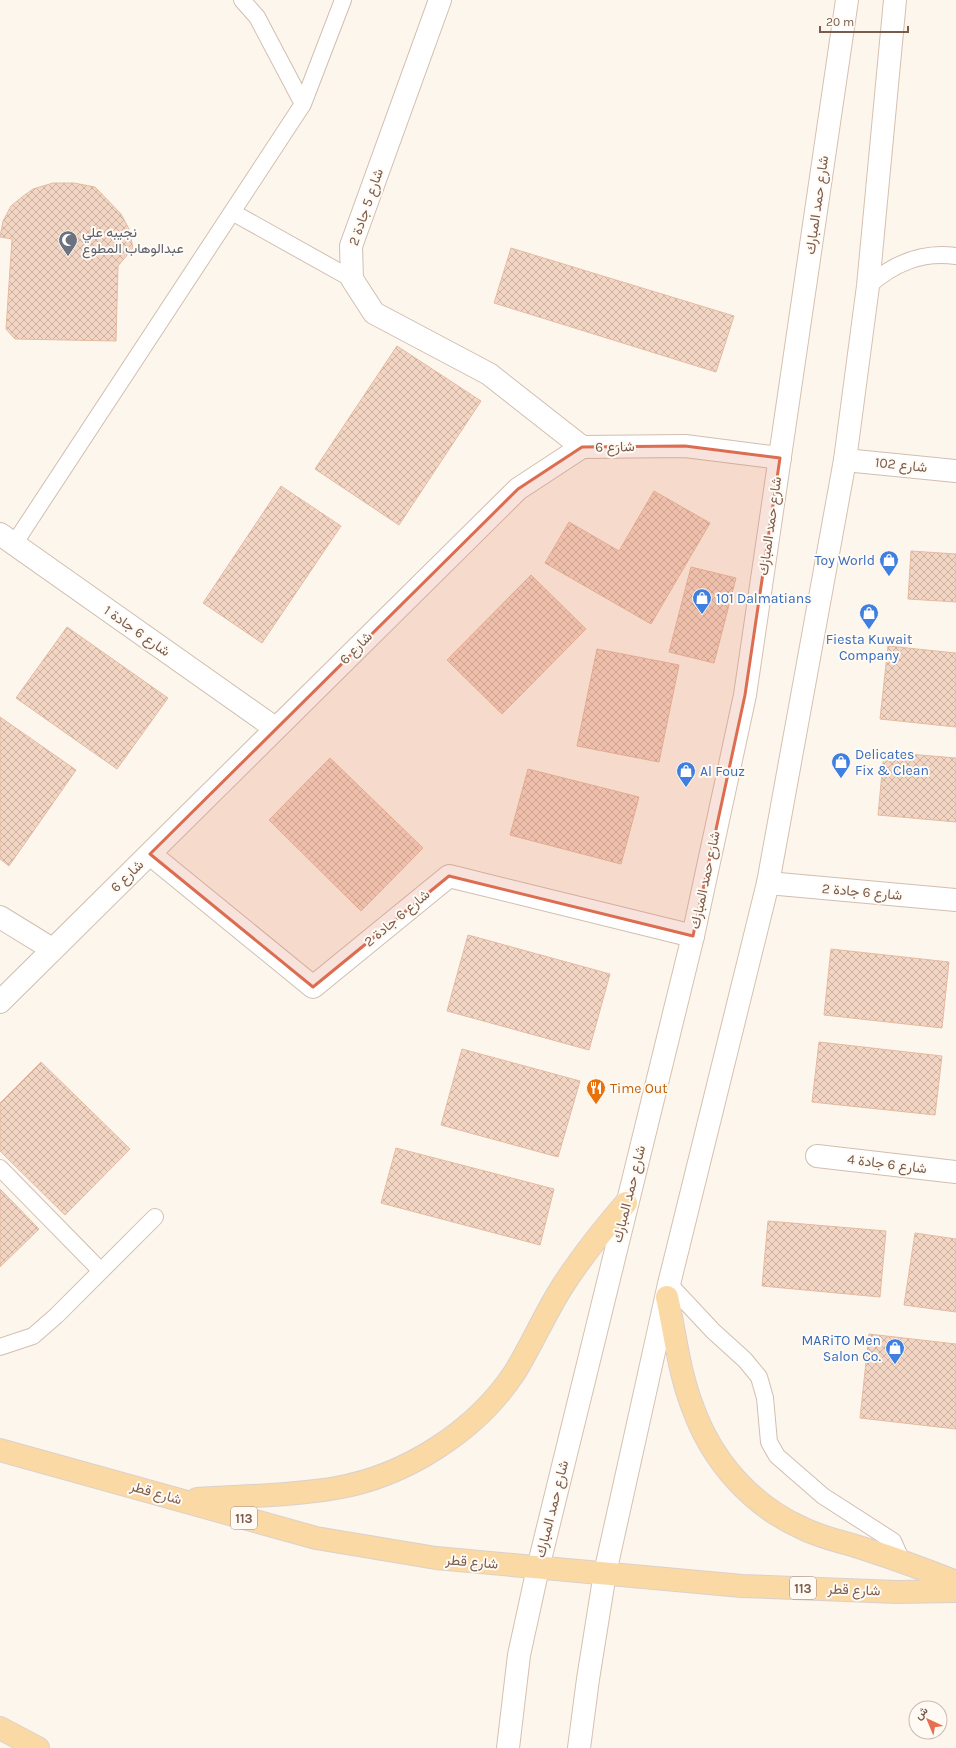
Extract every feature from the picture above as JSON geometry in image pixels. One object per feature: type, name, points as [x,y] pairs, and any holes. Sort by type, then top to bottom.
[{"type":"main road","name":"شارع 5 جادة 2","points":[[352,279],[351,246],[440,0]]},
{"type":"main road","name":"شارع حمد المبارك","points":[[508,1748],[519,1655],[538,1568],[626,1203],[693,936],[745,695],[847,0]]},
{"type":"main road","points":[[579,1748],[588,1679],[605,1574],[668,1291],[768,883],[845,460],[868,286],[895,0]]},
{"type":"main road","points":[[352,279],[374,313],[489,374],[582,447]]},
{"type":"main road","name":"شارع 6","points":[[0,1002],[518,488],[582,447],[685,446],[780,458]]},
{"type":"main road","name":"شارع 102","points":[[845,460],[956,471]]},
{"type":"main road","name":"شارع 6 جادة 1","points":[[7,539],[275,728]]},
{"type":"main road","name":"شارع 6 جادة 2","points":[[150,854],[313,987],[448,876],[693,936]]},
{"type":"main road","name":"شارع 6 جادة 2","points":[[768,883],[956,900]]},
{"type":"main road","points":[[0,917],[52,950]]},
{"type":"main road","name":"شارع 6 جادة 4","points":[[817,1156],[956,1172]]},
{"type":"main road","points":[[181,1501],[308,1492],[337,1487],[367,1480],[395,1469],[422,1456],[448,1439],[473,1420],[514,1373],[561,1287],[581,1258],[626,1203]]},
{"type":"main road","points":[[668,1291],[686,1385],[692,1407],[701,1429],[713,1450],[726,1469],[743,1487],[761,1503],[786,1520],[825,1537],[902,1562],[956,1582]]},
{"type":"main road","name":"شارع قطر","points":[[0,1450],[316,1538],[436,1558],[742,1586],[897,1592],[956,1592]]},
{"type":"main road","points":[[0,1728],[38,1748]]},
{"type":"lane","points":[[242,0],[257,17],[303,104]]},
{"type":"lane","points":[[7,539],[232,212],[303,104],[343,0]]},
{"type":"lane","points":[[232,212],[352,279]]},
{"type":"lane","points":[[868,286],[881,274],[913,258],[932,255],[956,256]]},
{"type":"lane","points":[[0,1168],[101,1271]]},
{"type":"lane","points":[[0,1347],[33,1336],[56,1316],[155,1217]]},
{"type":"lane","points":[[668,1291],[702,1319],[753,1368],[759,1377],[765,1398],[769,1442],[777,1456],[823,1496],[893,1541],[902,1562]]},
{"type":"highlighted area","points":[[685,446],[780,458],[745,695],[693,936],[449,876],[313,987],[150,854],[518,489],[582,447]]},
{"type":"building","name":"نجيبه علي عبدالوهاب المطوع","points":[[53,183],[74,183],[95,187],[121,214],[129,229],[133,248],[118,266],[116,341],[15,339],[6,329],[12,239],[0,237],[3,221],[11,206],[22,197],[33,189]]},
{"type":"building","points":[[511,248],[734,316],[716,372],[494,303]]},
{"type":"building","points":[[397,346],[481,401],[399,525],[315,469]]},
{"type":"building","points":[[281,486],[341,526],[262,643],[203,603]]},
{"type":"building","points":[[654,491],[710,523],[651,624],[545,563],[569,522],[619,551]]},
{"type":"building","points":[[911,551],[956,554],[956,602],[908,599]]},
{"type":"building","name":"101 Dalmatians","points":[[691,567],[736,578],[714,663],[669,652]]},
{"type":"building","points":[[531,575],[586,629],[502,714],[447,660]]},
{"type":"building","points":[[67,627],[168,698],[117,769],[16,698]]},
{"type":"building","points":[[888,646],[956,653],[956,727],[880,719]]},
{"type":"building","points":[[597,649],[679,665],[659,762],[577,746]]},
{"type":"building","points":[[0,717],[76,770],[9,866],[0,859]]},
{"type":"building","points":[[884,752],[956,758],[956,822],[878,815]]},
{"type":"building","points":[[330,758],[423,848],[361,911],[269,820]]},
{"type":"building","points":[[528,769],[639,797],[621,864],[510,835]]},
{"type":"building","points":[[468,935],[610,974],[589,1050],[447,1011]]},
{"type":"building","points":[[831,949],[949,962],[942,1028],[824,1015]]},
{"type":"building","points":[[819,1042],[942,1056],[935,1115],[812,1102]]},
{"type":"building","points":[[462,1049],[580,1081],[558,1157],[441,1125]]},
{"type":"building","points":[[41,1062],[130,1149],[65,1215],[0,1151],[0,1103]]},
{"type":"building","points":[[396,1148],[554,1189],[540,1245],[381,1203]]},
{"type":"building","points":[[0,1189],[39,1229],[0,1267]]},
{"type":"building","points":[[768,1221],[886,1231],[880,1297],[762,1286]]},
{"type":"building","points":[[915,1233],[956,1239],[956,1312],[904,1305]]},
{"type":"building","points":[[869,1334],[956,1344],[956,1429],[860,1418]]},
{"type":"place","name":"نجيبه علي عبدالوهاب المطوع","points":[[68,257]]},
{"type":"place","name":"Toy World","points":[[889,577]]},
{"type":"place","name":"101 Dalmatians","points":[[702,615]]},
{"type":"place","name":"Fiesta Kuwait Company","points":[[869,630]]},
{"type":"place","name":"Delicates Fix & Clean","points":[[841,779]]},
{"type":"place","name":"Al Fouz","points":[[686,788]]},
{"type":"place","name":"Time Out","points":[[596,1105]]},
{"type":"place","name":"MARiTO Men Salon Co.","points":[[895,1365]]}]
